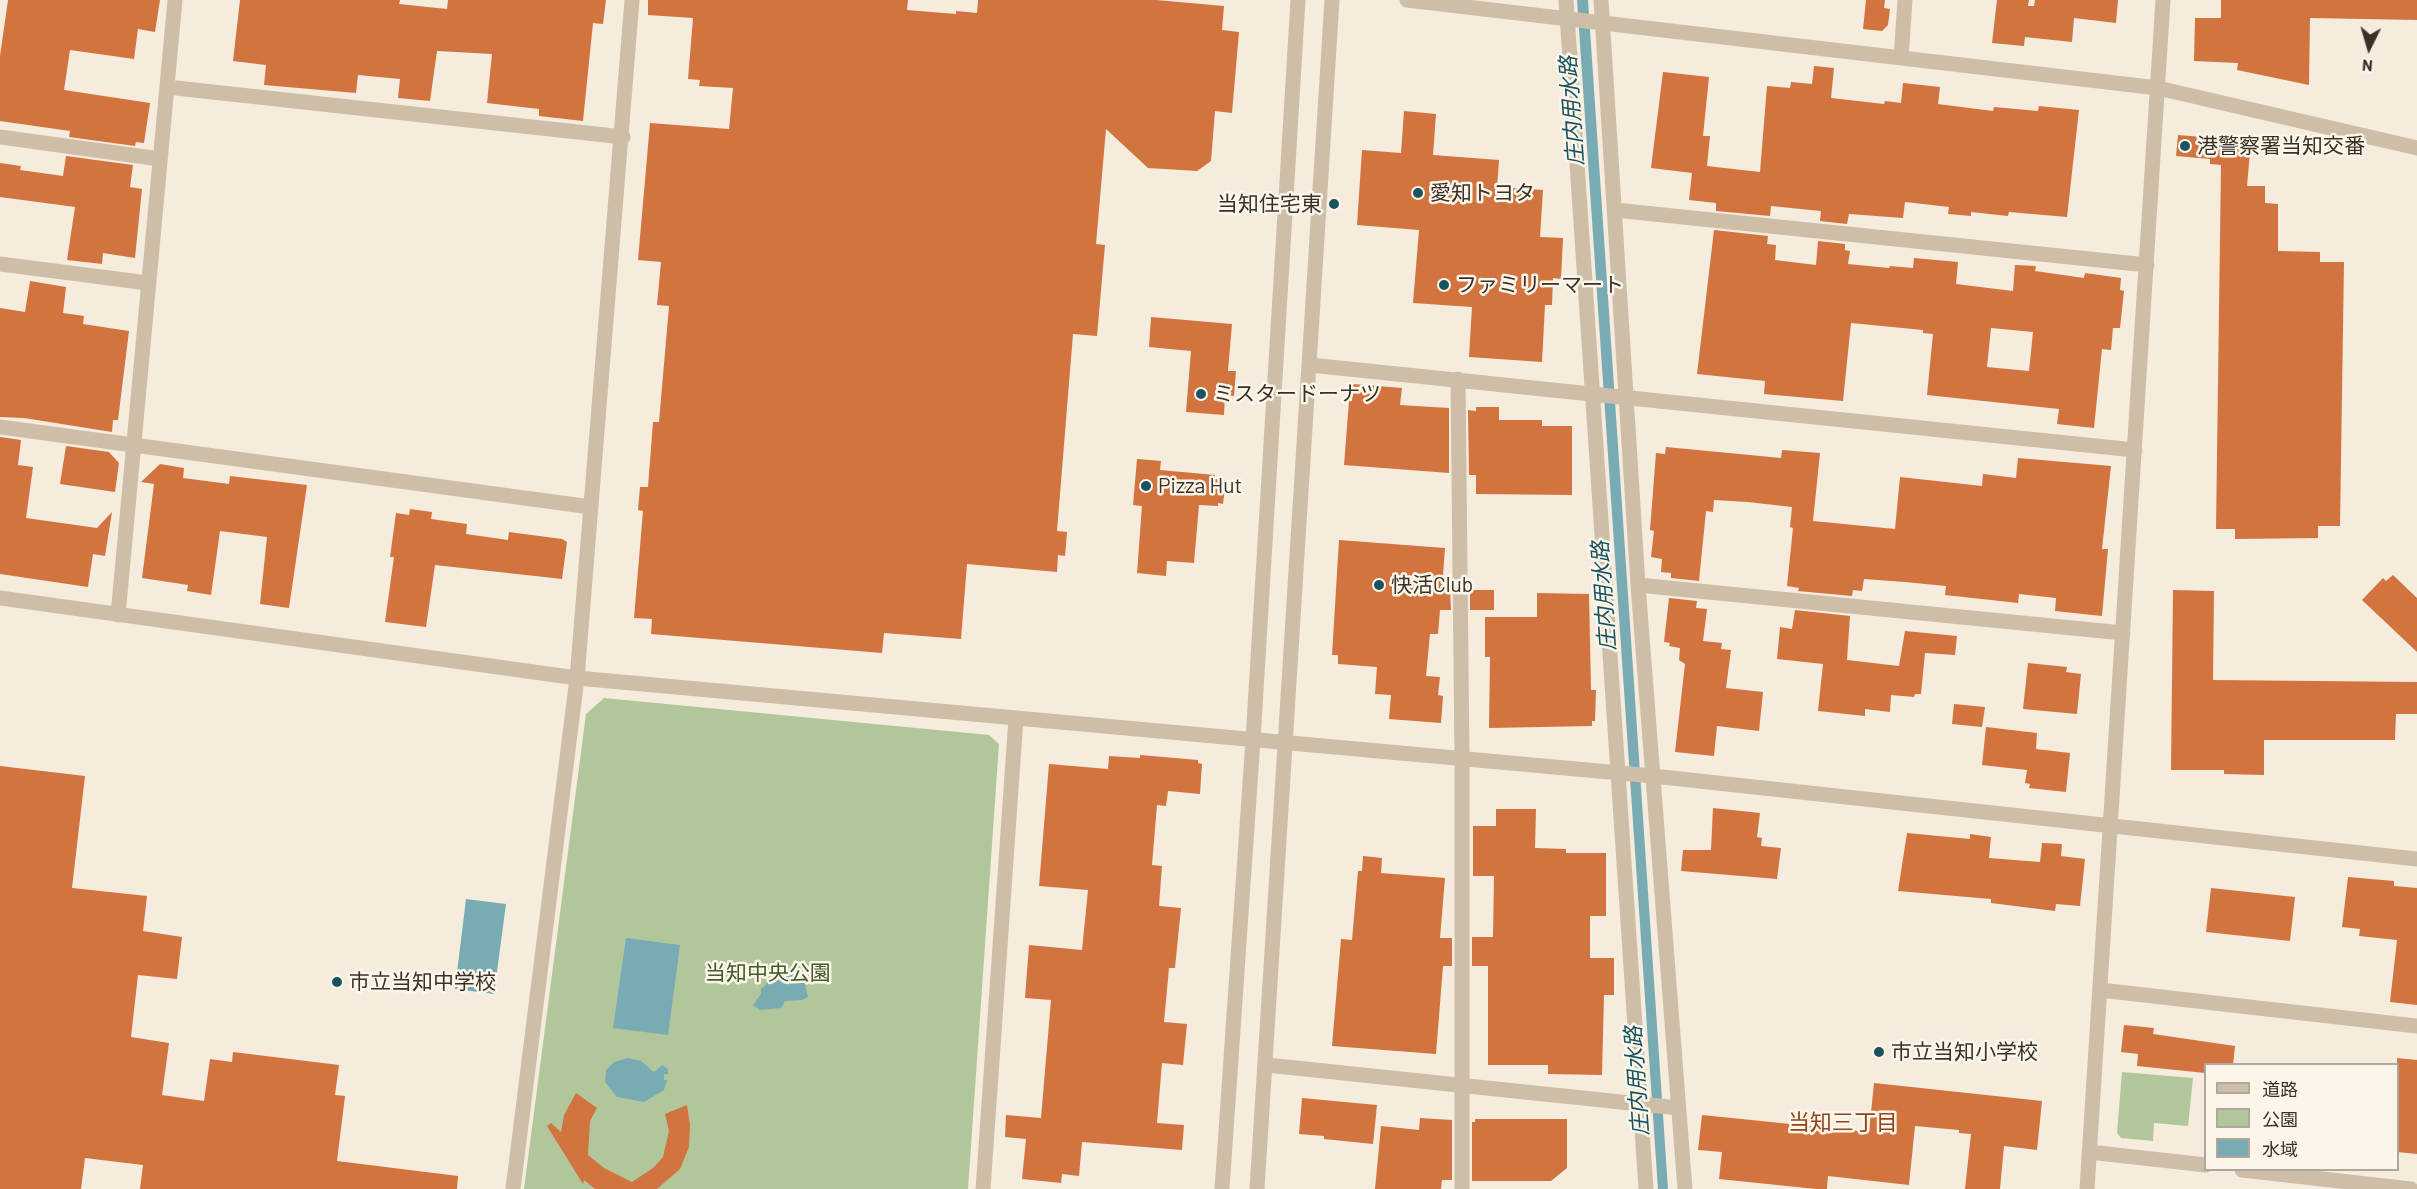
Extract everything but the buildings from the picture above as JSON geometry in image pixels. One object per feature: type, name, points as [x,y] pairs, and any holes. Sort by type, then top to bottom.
[{"type":"street","points":[[118,615],[175,0]]},
{"type":"street","points":[[513,1189],[577,678],[632,0]]},
{"type":"street","points":[[1222,1189],[1253,740],[1298,0]]},
{"type":"street","points":[[1257,1189],[1267,1065],[1332,0]]},
{"type":"street","points":[[1407,0],[2158,88],[2417,148]]},
{"type":"street","points":[[1566,0],[1572,19],[1609,394],[1638,585],[1648,775],[1673,1108],[1685,1189]]},
{"type":"street","points":[[1601,0],[1598,22],[1615,210],[1609,394],[1622,773],[1646,1105],[1646,1189]]},
{"type":"street","points":[[1901,58],[1905,0]]},
{"type":"street","points":[[2087,1189],[2163,0]]},
{"type":"street","points":[[166,87],[622,137]]},
{"type":"street","points":[[0,136],[160,159]]},
{"type":"street","points":[[1615,210],[2147,265]]},
{"type":"street","points":[[0,264],[148,283]]},
{"type":"street","points":[[1310,364],[2135,450]]},
{"type":"street","points":[[1458,379],[1462,758],[1462,1189]]},
{"type":"street","points":[[0,427],[591,507]]},
{"type":"street","points":[[1638,585],[2123,633]]},
{"type":"street","points":[[0,598],[577,678],[1648,775],[2417,859]]},
{"type":"street","points":[[983,1189],[1016,718]]},
{"type":"street","points":[[2100,990],[2417,1026]]},
{"type":"street","points":[[1267,1065],[1673,1108]]},
{"type":"street","points":[[2089,1152],[2204,1165]]},
{"type":"street","points":[[2251,1171],[2411,1189]]},
{"type":"green space","name":"当知中央公園","points":[[604,698],[989,735],[999,744],[968,1189],[524,1189],[586,714]]},
{"type":"green space","points":[[2122,1072],[2193,1078],[2188,1126],[2154,1123],[2153,1141],[2121,1138],[2117,1133]]},
{"type":"water","points":[[1577,0],[1588,0],[1668,1189],[1658,1189]]},
{"type":"water","points":[[466,899],[506,904],[494,994],[455,989]]},
{"type":"water","points":[[626,938],[680,945],[668,1035],[613,1028]]},
{"type":"water","points":[[776,964],[798,976],[805,984],[808,997],[802,1000],[785,1001],[781,1008],[760,1010],[753,1005],[761,994],[761,988],[768,980],[776,978]]},
{"type":"water","points":[[628,1058],[641,1061],[654,1072],[662,1065],[668,1069],[668,1074],[664,1074],[664,1080],[667,1080],[664,1090],[644,1102],[617,1097],[605,1082],[606,1070],[614,1062]]},
{"type":"place","name":"港警察署当知交番","points":[[2185,146]]},
{"type":"place","name":"愛知トヨタ","points":[[1418,193]]},
{"type":"place","name":"当知住宅東","points":[[1334,204]]},
{"type":"place","name":"ファミリーマート","points":[[1444,285]]},
{"type":"place","name":"ミスタードーナツ","points":[[1201,394]]},
{"type":"place","name":"Pizza Hut","points":[[1146,486]]},
{"type":"place","name":"快活Club","points":[[1379,585]]},
{"type":"place","name":"市立当知中学校","points":[[337,982]]},
{"type":"place","name":"市立当知小学校","points":[[1879,1052]]},
{"type":"district","name":"当知三丁目","points":[[1843,1123]]},
{"type":"water label","name":"庄内用水路","points":[[1572,111]]},
{"type":"water label","name":"庄内用水路","points":[[1604,596]]},
{"type":"water label","name":"庄内用水路","points":[[1637,1081]]}]
